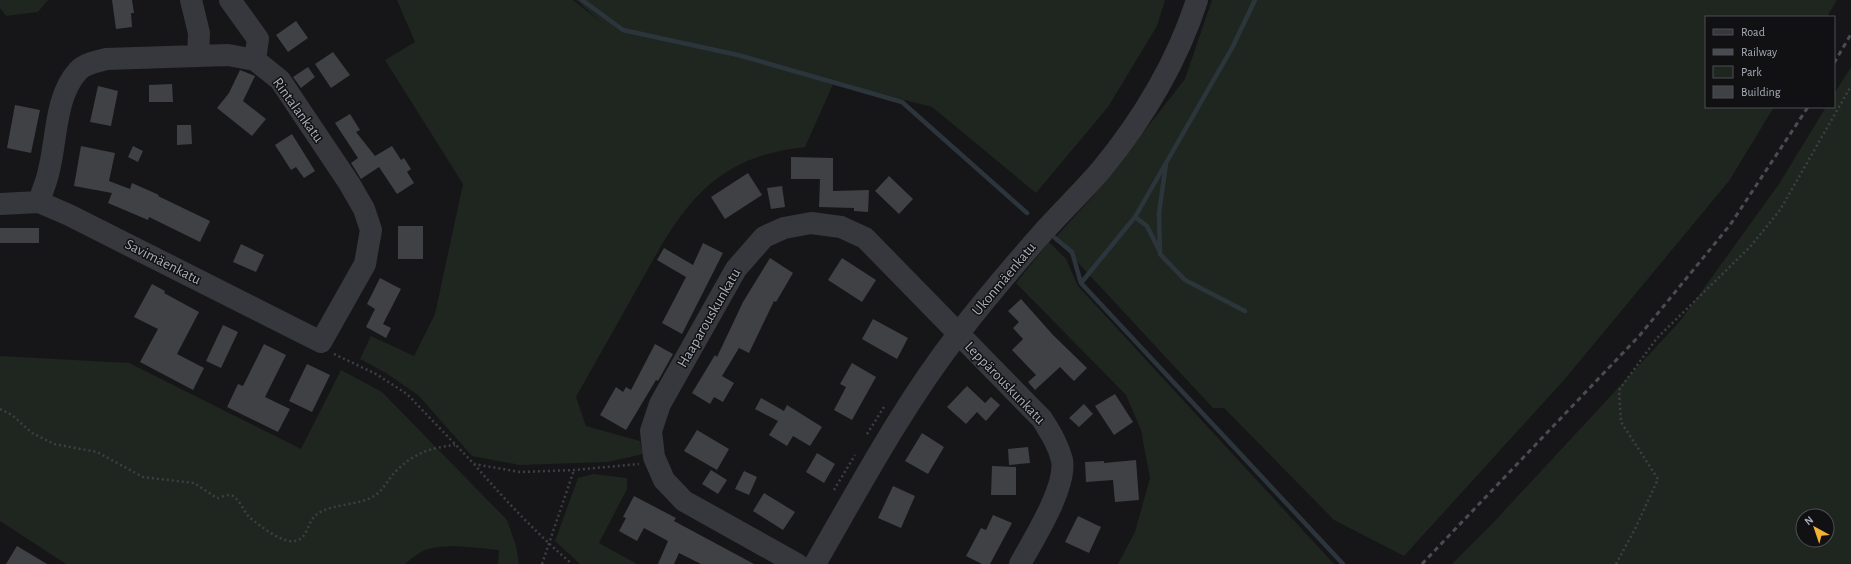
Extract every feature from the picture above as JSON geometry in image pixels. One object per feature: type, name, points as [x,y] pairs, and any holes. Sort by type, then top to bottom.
[{"type":"street","points":[[191,0],[199,33],[198,56]]},
{"type":"street","points":[[38,202],[49,170],[61,104],[70,82],[80,70],[92,63],[106,59],[228,56],[255,60],[258,39],[230,0]]},
{"type":"street","name":"Ukonmäenkatu","points":[[815,564],[899,419],[958,334],[1045,230],[1101,170],[1143,113],[1190,21],[1197,0]]},
{"type":"street","name":"Rintalankatu","points":[[255,60],[280,80],[349,183],[364,210],[371,230],[365,264],[325,347]]},
{"type":"street","name":"Savimäenkatu","points":[[0,204],[38,202],[70,215],[325,347]]},
{"type":"street","name":"Haaparouskunkatu","points":[[797,564],[684,501],[664,480],[654,456],[651,431],[660,404],[736,268],[764,237],[784,228],[811,223],[841,227],[865,238],[958,334]]},
{"type":"street","name":"Leppärouskunkatu","points":[[958,334],[1042,419],[1054,438],[1062,461],[1059,484],[1052,505],[1020,564]]},
{"type":"path","points":[[1616,564],[1636,527],[1658,478],[1621,422],[1619,390],[1657,338],[1750,247],[1780,210],[1851,86]]},
{"type":"path","points":[[325,347],[376,374],[407,394],[474,464],[506,501],[549,544],[572,564]]},
{"type":"path","points":[[0,409],[12,415],[32,433],[54,444],[97,452],[143,477],[194,483],[217,498],[229,495],[234,497],[248,516],[274,535],[286,541],[295,542],[305,535],[316,515],[336,507],[363,502],[374,496],[385,486],[395,472],[422,452],[435,447],[456,445]]},
{"type":"path","points":[[474,464],[520,472],[574,470],[637,465],[654,456]]},
{"type":"path","points":[[542,564],[574,470]]},
{"type":"green space","points":[[0,0],[48,0],[38,12],[6,16],[0,8]]},
{"type":"green space","points":[[397,0],[573,0],[602,23],[576,0],[1165,0],[1157,26],[1108,107],[1036,193],[932,107],[834,82],[805,147],[751,159],[735,167],[717,178],[688,207],[654,258],[576,397],[586,426],[640,441],[643,454],[608,462],[520,465],[472,456],[419,396],[386,373],[360,359],[371,336],[414,356],[435,314],[463,184],[385,60],[415,42]]},
{"type":"green space","points":[[1212,0],[1837,0],[1828,16],[1705,16],[1705,108],[1773,108],[1729,181],[1564,380],[1404,556],[1334,520],[1224,408],[1213,408],[1055,238],[1094,195],[1185,79]]},
{"type":"green space","points":[[1851,67],[1851,564],[1452,564],[1492,524],[1681,320],[1779,184],[1825,108],[1835,108],[1835,92]]},
{"type":"green space","points":[[1049,242],[1066,259],[1078,286],[1334,564],[1118,564],[1135,532],[1150,478],[1141,430],[1126,395],[1016,283]]},
{"type":"green space","points":[[0,356],[129,363],[301,449],[341,370],[382,392],[507,520],[516,546],[519,564],[498,564],[499,550],[444,546],[435,547],[419,553],[405,564],[66,564],[0,521]]},
{"type":"green space","points":[[593,474],[627,478],[627,489],[599,543],[637,564],[580,564],[555,541],[578,478]]},
{"type":"building","points":[[112,0],[132,0],[134,13],[131,13],[132,27],[116,29]]},
{"type":"building","points":[[296,21],[308,38],[288,52],[276,35]]},
{"type":"building","points":[[333,52],[350,75],[331,88],[315,64]]},
{"type":"building","points":[[308,67],[315,77],[301,88],[293,77]]},
{"type":"building","points":[[240,70],[255,76],[243,101],[266,119],[252,136],[217,108],[229,93]]},
{"type":"building","points":[[172,84],[173,102],[149,102],[149,85]]},
{"type":"building","points":[[98,86],[118,91],[111,126],[90,122]]},
{"type":"building","points":[[15,105],[40,110],[31,153],[7,148]]},
{"type":"building","points":[[350,114],[360,130],[356,132],[375,156],[392,146],[401,160],[404,158],[411,169],[407,172],[414,183],[397,194],[379,167],[361,179],[351,163],[358,158],[335,123]]},
{"type":"building","points":[[177,125],[191,125],[192,144],[177,145]]},
{"type":"building","points":[[292,134],[315,171],[304,178],[296,167],[291,170],[275,145]]},
{"type":"building","points":[[81,146],[115,153],[109,181],[130,189],[132,183],[210,221],[200,242],[149,217],[148,220],[108,203],[112,193],[74,186]]},
{"type":"building","points":[[133,146],[143,151],[138,162],[128,157]]},
{"type":"building","points":[[791,157],[833,158],[833,191],[869,190],[868,212],[854,211],[854,208],[819,207],[820,179],[791,179]]},
{"type":"building","points":[[748,173],[762,195],[725,219],[711,197]]},
{"type":"building","points":[[889,176],[913,199],[899,214],[875,191]]},
{"type":"building","points":[[782,186],[785,207],[771,209],[767,188]]},
{"type":"building","points":[[398,226],[423,226],[423,259],[398,259]]},
{"type":"building","points":[[0,228],[39,228],[39,243],[0,243]]},
{"type":"building","points":[[703,243],[723,253],[682,334],[662,323],[686,277],[657,260],[664,248],[693,265]]},
{"type":"building","points":[[241,244],[264,255],[256,272],[233,262]]},
{"type":"building","points":[[770,258],[793,273],[776,302],[774,301],[749,353],[739,348],[722,376],[734,383],[723,402],[714,397],[710,404],[692,393],[715,355],[717,357],[743,302]]},
{"type":"building","points":[[842,258],[876,280],[862,302],[828,280]]},
{"type":"building","points":[[380,278],[401,289],[383,324],[391,328],[386,338],[366,327],[375,309],[367,304]]},
{"type":"building","points":[[152,284],[165,291],[164,293],[199,312],[177,354],[204,368],[193,390],[140,362],[158,329],[134,317]]},
{"type":"building","points":[[1021,299],[1053,335],[1087,368],[1074,381],[1060,367],[1035,390],[1028,382],[1036,375],[1012,350],[1023,339],[1013,328],[1019,322],[1008,311]]},
{"type":"building","points":[[873,319],[908,338],[897,359],[862,339]]},
{"type":"building","points":[[223,325],[238,332],[221,368],[206,361]]},
{"type":"building","points":[[264,344],[286,355],[265,397],[290,409],[278,432],[227,407],[238,384],[243,386]]},
{"type":"building","points":[[655,344],[673,354],[658,381],[656,380],[626,430],[600,415],[616,387],[623,392],[626,387],[631,390]]},
{"type":"building","points":[[852,363],[876,377],[852,420],[834,410],[846,387],[840,384]]},
{"type":"building","points":[[307,364],[330,375],[312,412],[289,401]]},
{"type":"building","points":[[967,386],[985,403],[991,397],[1000,405],[986,421],[977,412],[966,424],[947,407]]},
{"type":"building","points":[[1115,394],[1133,422],[1114,435],[1095,406]]},
{"type":"building","points":[[761,398],[784,411],[787,405],[822,427],[810,446],[793,436],[787,446],[769,435],[778,421],[755,409]]},
{"type":"building","points":[[1084,404],[1093,414],[1079,427],[1069,418]]},
{"type":"building","points":[[697,430],[729,449],[717,470],[684,451]]},
{"type":"building","points":[[922,433],[944,447],[928,474],[905,461]]},
{"type":"building","points":[[1028,447],[1030,463],[1009,465],[1008,449]]},
{"type":"building","points":[[817,453],[835,464],[824,483],[806,472]]},
{"type":"building","points":[[1136,460],[1139,500],[1115,502],[1113,480],[1086,482],[1085,462],[1104,461],[1104,463]]},
{"type":"building","points":[[992,466],[1016,467],[1016,495],[991,495]]},
{"type":"building","points":[[711,470],[727,480],[718,494],[702,484]]},
{"type":"building","points":[[744,471],[757,477],[749,495],[735,489]]},
{"type":"building","points":[[893,486],[915,496],[901,528],[878,518]]},
{"type":"building","points":[[764,493],[795,512],[783,530],[753,511]]},
{"type":"building","points":[[634,496],[676,518],[674,521],[754,564],[701,564],[679,553],[674,564],[658,564],[668,541],[644,528],[637,541],[619,531],[626,518],[623,517]]},
{"type":"building","points":[[993,515],[1012,523],[990,564],[982,564],[966,556],[981,528],[986,530]]},
{"type":"building","points":[[1078,516],[1101,527],[1089,553],[1065,542]]},
{"type":"building","points":[[17,546],[47,564],[6,564]]},
{"type":"waterway","points":[[582,0],[623,30],[738,55],[902,102],[1027,213]]},
{"type":"waterway","points":[[1081,283],[1135,217],[1232,48],[1255,0]]},
{"type":"waterway","points":[[1166,164],[1159,213],[1160,254],[1185,280],[1245,311]]},
{"type":"waterway","points":[[1135,217],[1147,226],[1160,252]]},
{"type":"waterway","points":[[1055,238],[1072,252],[1081,283],[1343,564]]},
{"type":"railway","points":[[1835,61],[1851,34]]},
{"type":"railway","points":[[1422,564],[1640,335],[1730,225],[1807,108]]}]
